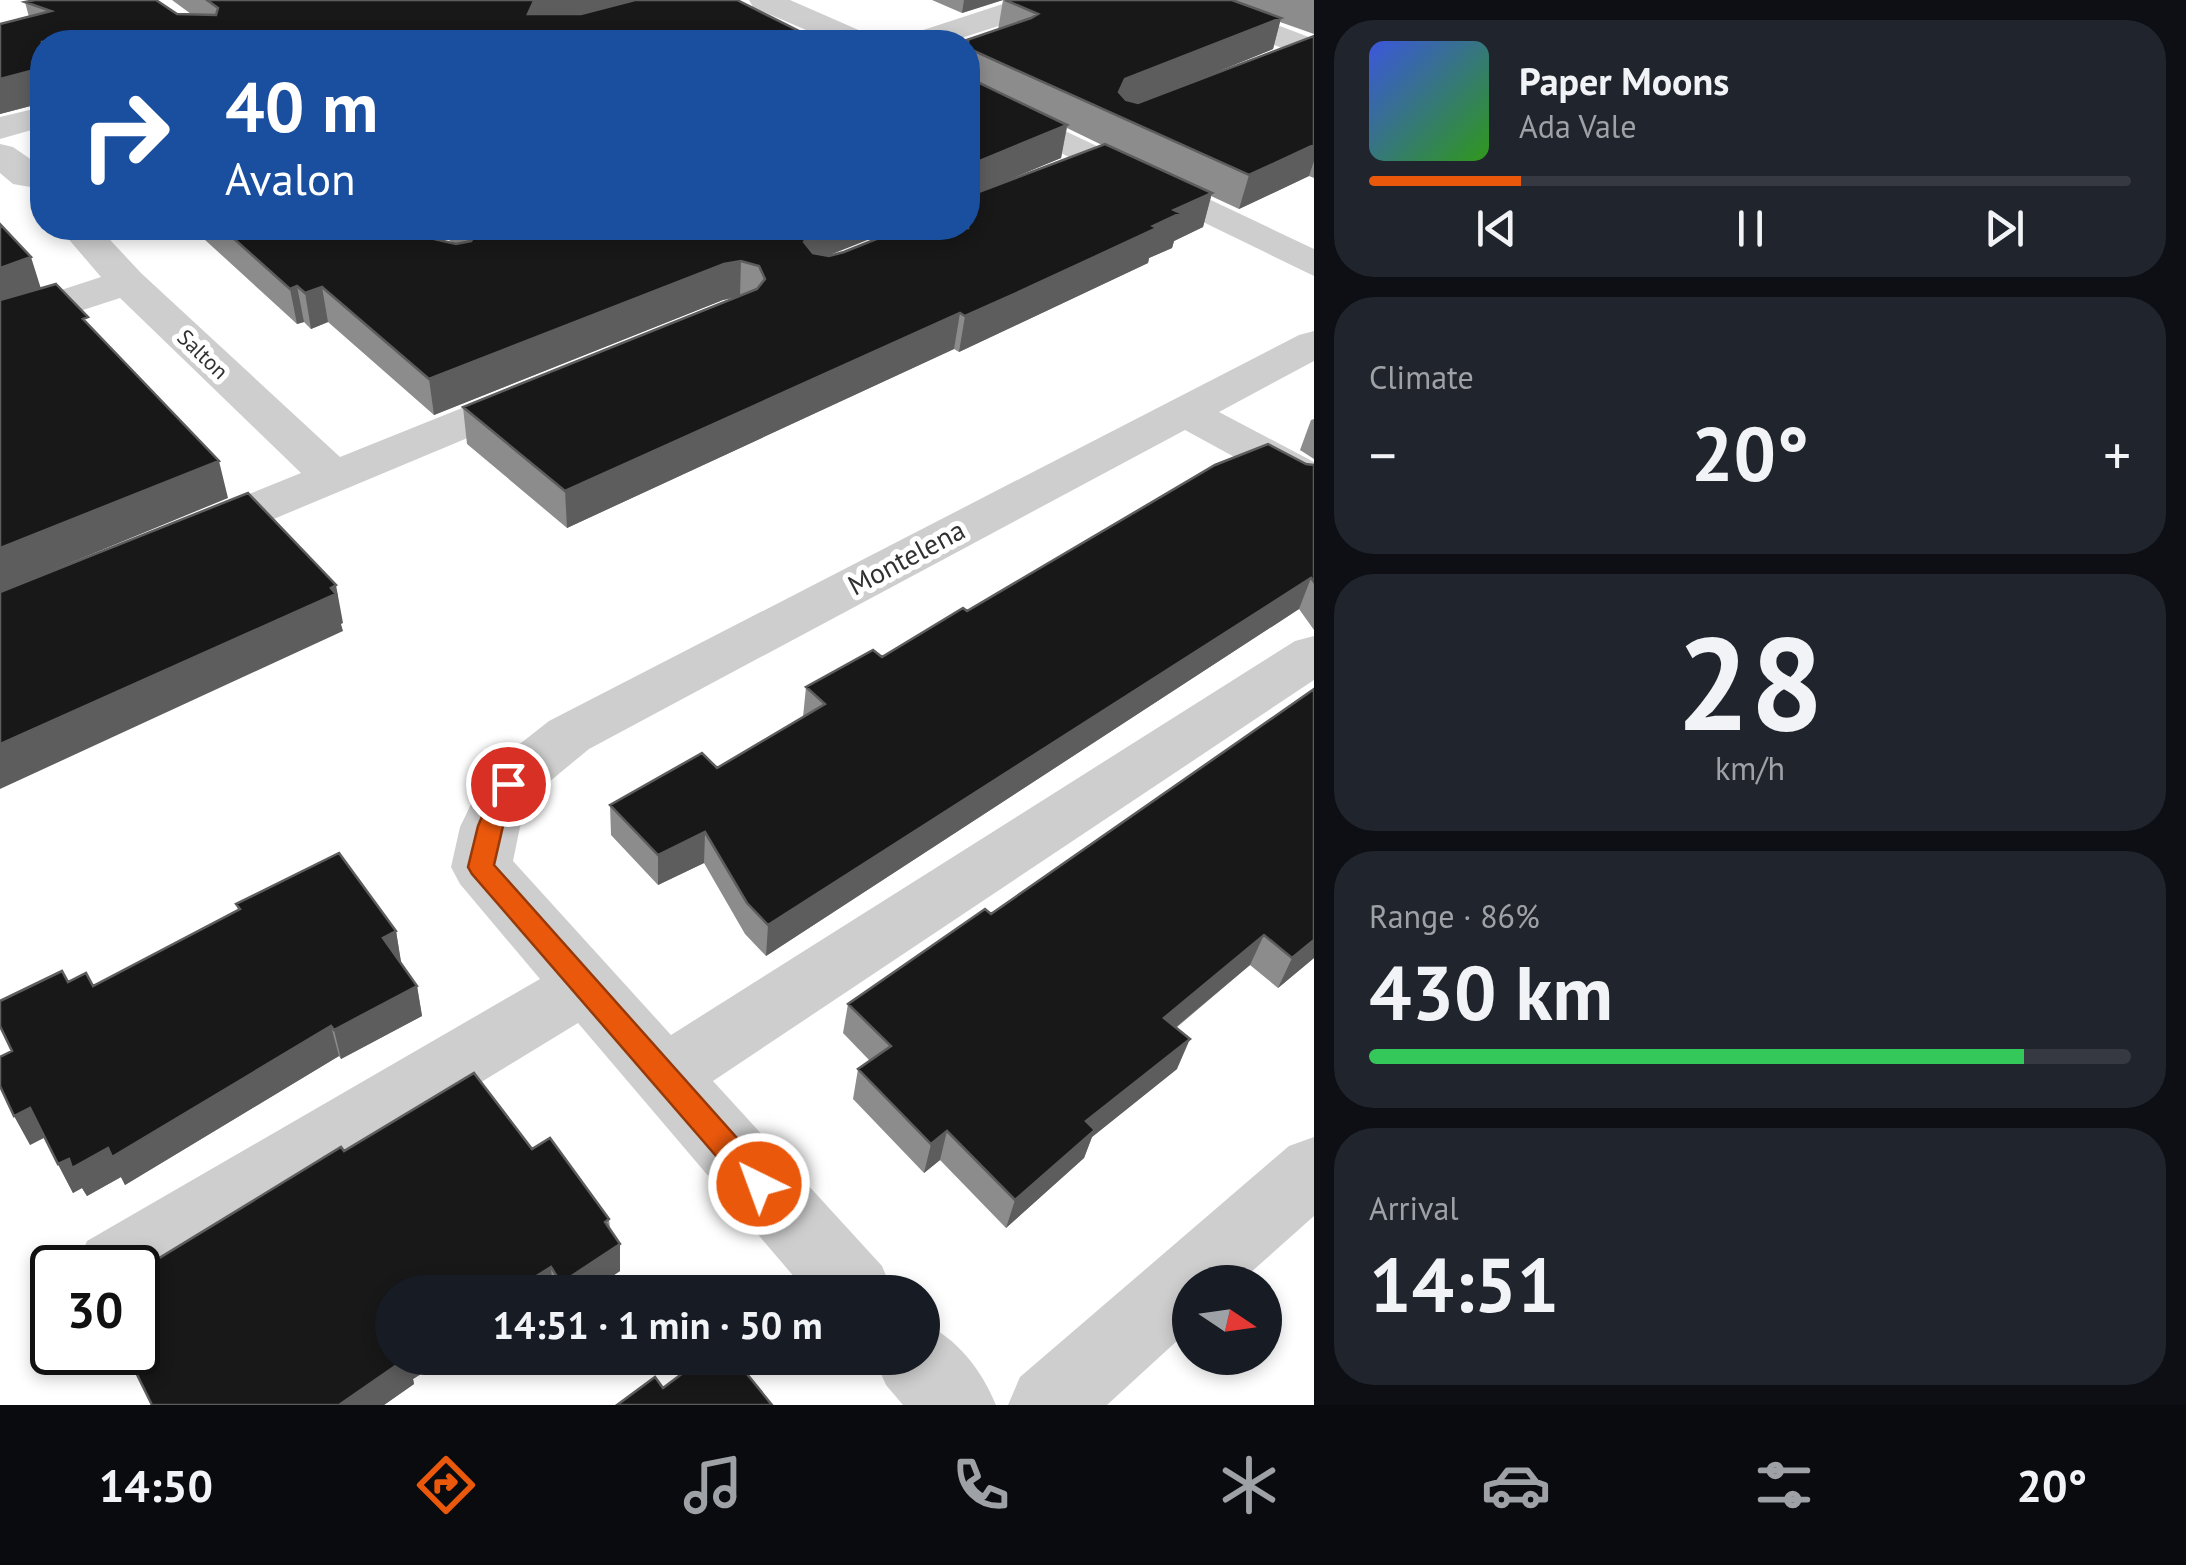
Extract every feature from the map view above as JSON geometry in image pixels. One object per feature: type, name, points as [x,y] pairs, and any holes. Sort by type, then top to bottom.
[{"type":"street","points":[[764,0],[832,30]]},
{"type":"street","points":[[955,30],[1046,0]]},
{"type":"street","points":[[1183,0],[1312,49]]},
{"type":"street","points":[[1275,64],[1312,49]]},
{"type":"street","points":[[980,101],[1314,264]]},
{"type":"street","points":[[0,128],[30,119]]},
{"type":"street","points":[[0,154],[30,176]]},
{"type":"street","points":[[1050,180],[1099,160]]},
{"type":"street","name":"Salton","points":[[89,240],[128,282],[332,476]]},
{"type":"street","points":[[0,324],[128,282]]},
{"type":"street","name":"Montelena","points":[[586,984],[481,867],[490,826],[508,784],[569,735],[1314,344]]},
{"type":"street","points":[[157,550],[572,379]]},
{"type":"street","points":[[1184,411],[1314,480]]},
{"type":"street","points":[[663,1077],[1314,654]]},
{"type":"street","points":[[149,1245],[586,984],[663,1077],[841,1275]]},
{"type":"street","points":[[1048,1405],[1314,1169]]},
{"type":"street","points":[[929,1375],[956,1405]]},
{"type":"building","points":[[156,0],[177,14],[216,15],[218,8],[207,0],[537,0],[528,14],[581,14],[635,0],[737,0],[797,30],[30,30],[30,71],[0,79],[0,24],[51,11],[25,2]]},
{"type":"building","points":[[1005,0],[1232,0],[1281,18],[1125,79],[1119,92],[1126,100],[1138,103],[1314,36],[1314,145],[1249,175],[980,54],[980,35],[1038,14]]},
{"type":"building","points":[[980,83],[1067,125],[980,161]]},
{"type":"building","points":[[1105,144],[1212,193],[1174,210],[1181,213],[1153,226],[1157,228],[1010,296],[965,316],[960,313],[565,491],[463,407],[757,289],[765,279],[759,266],[741,261],[724,264],[429,379],[322,287],[305,293],[297,286],[290,289],[235,240],[439,240],[456,244],[472,240],[805,240],[813,253],[829,256],[874,240],[980,240],[980,192]]},
{"type":"building","points":[[0,224],[31,257],[0,268]]},
{"type":"building","points":[[56,284],[88,317],[83,319],[219,461],[0,548],[0,300]]},
{"type":"building","points":[[1268,444],[1314,465],[1314,582],[1311,578],[768,925],[747,903],[705,832],[658,855],[610,805],[702,753],[717,768],[825,704],[806,687],[873,650],[882,657],[1215,465]]},
{"type":"building","points":[[248,493],[336,585],[331,588],[336,594],[0,744],[0,592]]},
{"type":"building","points":[[1314,689],[1314,940],[1292,958],[1264,935],[1164,1018],[1190,1039],[1086,1121],[1095,1130],[1015,1200],[947,1131],[931,1144],[858,1069],[891,1046],[848,1004],[985,909],[991,914]]},
{"type":"building","points":[[339,853],[396,931],[383,938],[417,986],[334,1030],[331,1026],[112,1157],[108,1148],[72,1168],[69,1159],[58,1164],[30,1108],[14,1116],[0,1086],[0,1057],[12,1051],[0,1026],[0,1001],[62,971],[68,982],[86,973],[93,986],[240,909],[236,904]]},
{"type":"building","points":[[474,1073],[532,1149],[550,1138],[609,1219],[605,1222],[620,1244],[573,1275],[556,1275],[551,1267],[538,1275],[375,1275],[375,1375],[382,1375],[339,1405],[152,1405],[137,1375],[160,1375],[160,1258],[341,1147],[344,1151]]},
{"type":"building","points":[[680,1375],[748,1375],[772,1405],[617,1405],[655,1377],[663,1388]]},
{"type":"route","points":[[508,784],[490,826],[481,867],[759,1184]]}]
